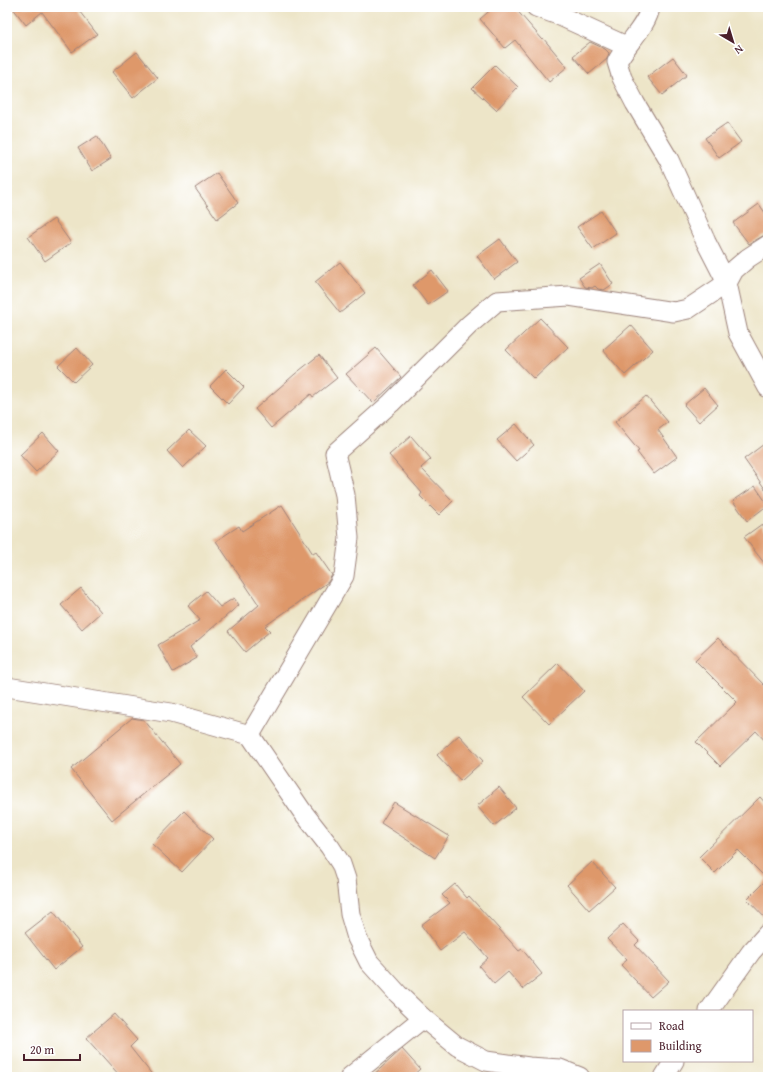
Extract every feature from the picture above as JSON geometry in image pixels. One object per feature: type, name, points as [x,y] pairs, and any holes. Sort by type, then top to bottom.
[{"type":"street","points":[[536,7],[558,15],[626,46]]},
{"type":"street","points":[[650,7],[647,18],[621,52],[617,62],[622,78],[668,160],[726,283],[738,333],[768,388]]},
{"type":"street","points":[[250,735],[344,576],[350,538],[345,495],[335,453],[391,403],[469,324],[497,301],[569,296],[674,312],[688,309],[726,283],[734,270],[748,258],[768,245]]},
{"type":"street","points":[[7,687],[171,713],[250,735],[302,811],[330,847],[341,864],[346,879],[350,914],[357,938],[369,962],[385,981],[423,1018],[457,1046],[486,1061],[530,1067],[560,1069],[580,1077]]},
{"type":"street","points":[[710,1010],[750,952],[768,933]]},
{"type":"street","points":[[350,1077],[423,1018]]},
{"type":"street","points":[[664,1077],[673,1062]]},
{"type":"building","points":[[12,7],[76,7],[97,34],[72,52],[42,12],[26,25]]},
{"type":"building","points":[[494,7],[514,7],[542,39],[543,38],[567,67],[549,82],[515,40],[505,48],[480,19]]},
{"type":"building","points":[[590,42],[605,49],[609,53],[607,59],[589,74],[573,56]]},
{"type":"building","points":[[137,52],[158,78],[133,98],[112,72]]},
{"type":"building","points":[[673,57],[687,75],[662,95],[647,77]]},
{"type":"building","points":[[495,65],[518,87],[496,110],[472,88]]},
{"type":"building","points":[[727,123],[741,142],[719,158],[705,138]]},
{"type":"building","points":[[97,136],[111,159],[92,171],[78,148]]},
{"type":"building","points":[[217,173],[238,203],[217,219],[195,188]]},
{"type":"building","points":[[759,204],[768,217],[768,233],[749,244],[733,223]]},
{"type":"building","points":[[601,211],[616,233],[593,249],[577,227]]},
{"type":"building","points":[[54,219],[71,243],[45,261],[28,237]]},
{"type":"building","points":[[500,239],[517,262],[494,279],[477,256]]},
{"type":"building","points":[[340,262],[365,293],[340,313],[315,282]]},
{"type":"building","points":[[600,264],[613,284],[604,290],[598,289],[595,286],[592,288],[585,287],[579,278]]},
{"type":"building","points":[[432,270],[448,291],[428,305],[413,285]]},
{"type":"building","points":[[540,318],[568,347],[534,379],[506,350]]},
{"type":"building","points":[[631,325],[653,350],[625,375],[603,350]]},
{"type":"building","points":[[77,348],[92,365],[74,382],[58,366]]},
{"type":"building","points":[[376,348],[401,377],[373,403],[346,374]]},
{"type":"building","points":[[319,355],[337,378],[313,397],[311,394],[271,428],[255,409]]},
{"type":"building","points":[[226,369],[244,387],[228,404],[210,386]]},
{"type":"building","points":[[704,388],[718,405],[699,422],[684,405]]},
{"type":"building","points":[[646,396],[668,422],[658,430],[677,457],[654,474],[637,452],[639,451],[615,422]]},
{"type":"building","points":[[516,424],[534,445],[516,461],[497,440]]},
{"type":"building","points":[[189,430],[206,446],[183,468],[167,451]]},
{"type":"building","points":[[43,433],[59,451],[36,472],[20,455]]},
{"type":"building","points":[[411,436],[431,459],[421,468],[453,501],[439,515],[420,496],[422,493],[389,455]]},
{"type":"building","points":[[768,441],[768,493],[744,459]]},
{"type":"building","points":[[755,486],[768,505],[747,521],[733,501]]},
{"type":"building","points":[[282,505],[313,554],[316,552],[332,575],[328,582],[265,626],[270,631],[245,652],[228,631],[259,605],[216,541],[239,526],[242,531]]},
{"type":"building","points":[[762,524],[768,532],[768,568],[744,537]]},
{"type":"building","points":[[81,588],[101,612],[82,629],[61,605]]},
{"type":"building","points":[[206,591],[220,607],[234,598],[239,605],[190,647],[197,658],[173,672],[158,645],[200,620],[188,606]]},
{"type":"building","points":[[718,638],[768,689],[768,744],[756,731],[720,766],[696,742],[737,702],[695,660]]},
{"type":"building","points":[[558,663],[584,691],[549,724],[523,697]]},
{"type":"building","points":[[132,718],[144,720],[180,764],[112,820],[71,769]]},
{"type":"building","points":[[459,735],[483,761],[461,781],[437,755]]},
{"type":"building","points":[[499,787],[516,808],[494,826],[477,806]]},
{"type":"building","points":[[760,797],[768,806],[768,921],[747,899],[767,879],[738,850],[715,873],[699,857]]},
{"type":"building","points":[[394,802],[449,836],[435,858],[381,823]]},
{"type":"building","points":[[184,811],[213,839],[182,872],[152,844]]},
{"type":"building","points":[[592,862],[615,887],[589,910],[567,885]]},
{"type":"building","points":[[455,884],[467,898],[469,896],[519,951],[522,949],[542,974],[523,989],[508,972],[494,984],[479,966],[488,958],[465,932],[440,951],[421,925],[450,903],[442,895]]},
{"type":"building","points":[[53,911],[82,947],[54,970],[25,933]]},
{"type":"building","points":[[623,924],[639,941],[635,945],[669,981],[651,997],[621,965],[627,960],[607,939]]},
{"type":"building","points":[[114,1014],[137,1040],[130,1047],[154,1077],[121,1077],[86,1038]]},
{"type":"building","points":[[402,1049],[420,1069],[411,1077],[371,1077]]}]
